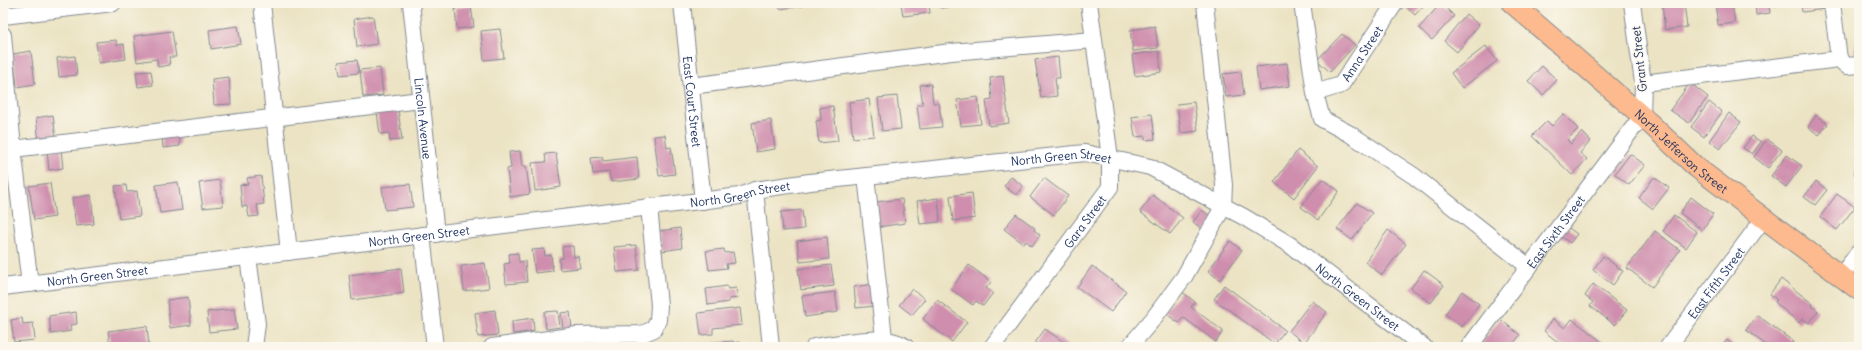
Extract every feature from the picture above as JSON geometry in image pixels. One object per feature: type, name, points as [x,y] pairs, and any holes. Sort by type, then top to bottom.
[{"type":"main road","name":"North Jefferson Street","points":[[1512,3],[1642,116],[1696,166],[1859,290]]},
{"type":"street","points":[[3,16],[114,3]]},
{"type":"street","points":[[262,3],[289,252]]},
{"type":"street","name":"Lincoln Avenue","points":[[411,3],[421,100],[434,347]]},
{"type":"street","name":"East Court Street","points":[[682,3],[703,201]]},
{"type":"street","name":"Gara Street","points":[[992,347],[1110,187],[1110,158],[1089,3]]},
{"type":"street","points":[[1129,347],[1153,319],[1184,277],[1223,207],[1224,185],[1205,3]]},
{"type":"street","points":[[1302,3],[1315,93],[1322,119],[1350,134],[1414,176],[1529,267]]},
{"type":"street","name":"Anna Street","points":[[1315,93],[1341,85],[1395,3]]},
{"type":"street","name":"Grant Street","points":[[1632,3],[1643,83],[1642,116]]},
{"type":"street","points":[[1832,3],[1838,59],[1846,66],[1859,65]]},
{"type":"street","points":[[3,35],[14,149],[30,284]]},
{"type":"street","points":[[691,86],[951,52],[1094,40]]},
{"type":"street","points":[[1643,83],[1838,59]]},
{"type":"street","points":[[14,149],[421,100]]},
{"type":"street","name":"East Sixth Street","points":[[1469,347],[1642,116]]},
{"type":"street","name":"North Green Street","points":[[3,287],[703,201],[740,196],[755,190],[866,176],[1085,152],[1150,167],[1244,217],[1290,245],[1424,347]]},
{"type":"street","points":[[866,176],[884,344]]},
{"type":"street","points":[[755,190],[771,347]]},
{"type":"street","points":[[492,347],[576,335],[642,334],[654,329],[658,320],[659,305],[648,207]]},
{"type":"street","name":"East Fifth Street","points":[[1668,347],[1764,218]]},
{"type":"street","points":[[1841,276],[1859,252]]},
{"type":"street","points":[[248,257],[257,324],[254,347]]},
{"type":"street","points":[[814,347],[884,344],[901,344],[906,347]]},
{"type":"building","points":[[779,3],[801,3],[802,6],[780,9]]},
{"type":"building","points":[[901,3],[929,3],[930,13],[903,16]]},
{"type":"building","points":[[941,3],[958,3],[958,6],[941,8]]},
{"type":"building","points":[[1402,3],[1426,3],[1415,15]]},
{"type":"building","points":[[1441,3],[1454,16],[1432,40],[1419,28]]},
{"type":"building","points":[[1684,3],[1687,27],[1665,30],[1662,5]]},
{"type":"building","points":[[1715,3],[1732,3],[1735,23],[1718,25]]},
{"type":"building","points":[[1755,3],[1777,3],[1777,6],[1769,7],[1770,13],[1756,15]]},
{"type":"building","points":[[1801,3],[1825,3],[1825,9],[1802,12]]},
{"type":"building","points":[[471,6],[474,27],[457,29],[455,8]]},
{"type":"building","points":[[1466,14],[1479,25],[1457,52],[1444,41]]},
{"type":"building","points":[[373,16],[377,44],[357,47],[354,19]]},
{"type":"building","points":[[238,26],[241,44],[211,49],[209,30]]},
{"type":"building","points":[[1155,26],[1158,48],[1133,51],[1130,30]]},
{"type":"building","points":[[500,29],[504,58],[484,60],[481,31]]},
{"type":"building","points":[[172,31],[176,57],[169,57],[170,65],[158,67],[157,59],[137,62],[134,36]]},
{"type":"building","points":[[1342,34],[1355,45],[1330,72],[1317,60]]},
{"type":"building","points":[[116,40],[117,45],[124,44],[126,59],[99,63],[96,42]]},
{"type":"building","points":[[1486,46],[1497,61],[1462,88],[1451,73]]},
{"type":"building","points":[[1854,46],[1859,46],[1859,61],[1856,62]]},
{"type":"building","points":[[31,51],[35,84],[17,87],[13,54]]},
{"type":"building","points":[[1159,51],[1161,72],[1135,76],[1132,55]]},
{"type":"building","points":[[75,56],[77,75],[59,77],[57,58]]},
{"type":"building","points":[[1058,57],[1060,78],[1055,78],[1057,96],[1041,98],[1035,60]]},
{"type":"building","points":[[357,60],[359,73],[340,75],[338,62]]},
{"type":"building","points":[[1287,63],[1290,86],[1259,90],[1256,67]]},
{"type":"building","points":[[1542,66],[1557,80],[1543,95],[1528,81]]},
{"type":"building","points":[[380,68],[383,95],[363,97],[360,70]]},
{"type":"building","points":[[151,71],[153,85],[138,87],[136,72]]},
{"type":"building","points":[[1241,72],[1244,95],[1226,97],[1223,74]]},
{"type":"building","points":[[1003,76],[1009,123],[989,126],[986,100],[992,99],[990,78]]},
{"type":"building","points":[[229,77],[231,104],[214,105],[212,79]]},
{"type":"building","points":[[1690,83],[1708,97],[1689,123],[1670,110]]},
{"type":"building","points":[[931,84],[933,103],[939,103],[942,127],[920,129],[917,105],[923,105],[920,85]]},
{"type":"building","points":[[897,96],[901,129],[882,131],[878,98]]},
{"type":"building","points":[[978,97],[981,124],[961,126],[957,100]]},
{"type":"building","points":[[869,99],[874,136],[853,138],[849,102]]},
{"type":"building","points":[[1194,102],[1198,131],[1181,133],[1177,104]]},
{"type":"building","points":[[1709,102],[1722,112],[1704,137],[1691,127]]},
{"type":"building","points":[[833,106],[838,141],[819,143],[816,121],[821,120],[820,108]]},
{"type":"building","points":[[398,109],[402,140],[390,141],[389,133],[380,134],[377,112]]},
{"type":"building","points":[[1729,113],[1741,122],[1720,149],[1709,141]]},
{"type":"building","points":[[1152,114],[1155,139],[1145,140],[1145,136],[1135,137],[1132,117]]},
{"type":"building","points":[[1563,114],[1578,129],[1567,140],[1571,144],[1582,132],[1591,141],[1580,153],[1587,159],[1572,175],[1532,136],[1547,121],[1552,126]]},
{"type":"building","points":[[53,115],[56,139],[39,141],[36,118]]},
{"type":"building","points":[[1816,115],[1828,124],[1819,135],[1808,127]]},
{"type":"building","points":[[771,120],[775,149],[756,152],[752,123]]},
{"type":"building","points":[[179,133],[180,146],[163,148],[162,135]]},
{"type":"building","points":[[665,135],[667,148],[671,147],[675,174],[659,176],[654,136]]},
{"type":"building","points":[[1752,136],[1761,142],[1752,154],[1743,148]]},
{"type":"building","points":[[1767,139],[1782,150],[1768,168],[1754,157]]},
{"type":"building","points":[[61,149],[63,168],[49,170],[47,151]]},
{"type":"building","points":[[1298,150],[1318,166],[1294,198],[1274,182]]},
{"type":"building","points":[[520,151],[522,166],[526,166],[530,194],[510,197],[507,169],[511,168],[509,152]]},
{"type":"building","points":[[556,153],[561,187],[535,191],[532,163],[546,162],[545,154]]},
{"type":"building","points":[[1630,154],[1645,165],[1629,185],[1615,174]]},
{"type":"building","points":[[1787,155],[1802,166],[1786,187],[1771,176]]},
{"type":"building","points":[[602,157],[603,161],[637,157],[639,179],[611,182],[609,172],[593,174],[591,158]]},
{"type":"building","points":[[1859,167],[1859,178],[1854,174]]},
{"type":"building","points":[[261,176],[264,204],[257,205],[259,216],[249,217],[247,206],[242,207],[240,185],[248,184],[247,178]]},
{"type":"building","points":[[1011,177],[1023,186],[1016,195],[1004,186]]},
{"type":"building","points":[[1654,177],[1669,188],[1653,209],[1639,198]]},
{"type":"building","points":[[1044,178],[1068,196],[1054,215],[1030,197]]},
{"type":"building","points":[[1322,179],[1339,191],[1318,220],[1301,207]]},
{"type":"building","points":[[220,180],[223,206],[203,208],[199,183]]},
{"type":"building","points":[[1816,181],[1827,190],[1815,205],[1804,197]]},
{"type":"building","points":[[178,182],[182,210],[160,213],[156,185]]},
{"type":"building","points":[[50,183],[55,217],[34,220],[29,186]]},
{"type":"building","points":[[410,184],[413,207],[385,210],[382,187]]},
{"type":"building","points":[[126,185],[127,192],[137,191],[140,216],[119,219],[115,186]]},
{"type":"building","points":[[972,193],[975,218],[953,221],[950,196]]},
{"type":"building","points":[[1837,194],[1855,207],[1837,230],[1820,217]]},
{"type":"building","points":[[91,195],[94,224],[76,226],[72,198]]},
{"type":"building","points":[[1153,195],[1183,218],[1170,234],[1140,212]]},
{"type":"building","points":[[1691,197],[1713,214],[1702,230],[1680,213]]},
{"type":"building","points":[[938,198],[940,222],[920,224],[917,201]]},
{"type":"building","points":[[902,199],[905,223],[878,227],[875,202]]},
{"type":"building","points":[[1357,203],[1372,213],[1352,240],[1337,229]]},
{"type":"building","points":[[802,210],[804,229],[783,231],[781,212]]},
{"type":"building","points":[[1202,210],[1214,219],[1205,231],[1193,222]]},
{"type":"building","points":[[1016,214],[1035,228],[1034,230],[1040,235],[1032,246],[1026,241],[1024,244],[1004,229]]},
{"type":"building","points":[[1674,215],[1697,232],[1686,248],[1663,231]]},
{"type":"building","points":[[1566,226],[1577,234],[1570,243],[1559,235]]},
{"type":"building","points":[[680,228],[682,248],[662,251],[659,231]]},
{"type":"building","points":[[1388,230],[1406,244],[1382,275],[1365,262]]},
{"type":"building","points":[[1655,231],[1680,250],[1652,287],[1627,268]]},
{"type":"building","points":[[827,237],[829,259],[800,262],[797,241]]},
{"type":"building","points":[[1230,241],[1242,250],[1220,280],[1208,271]]},
{"type":"building","points":[[636,245],[639,270],[617,272],[614,247]]},
{"type":"building","points":[[573,246],[574,257],[578,256],[580,268],[560,270],[559,259],[563,258],[562,247]]},
{"type":"building","points":[[544,249],[545,256],[551,255],[553,271],[535,273],[532,250]]},
{"type":"building","points":[[724,249],[725,253],[733,252],[735,263],[726,264],[727,268],[709,270],[706,251]]},
{"type":"building","points":[[518,253],[519,262],[525,261],[527,282],[506,284],[504,264],[510,263],[509,254]]},
{"type":"building","points":[[1603,256],[1623,271],[1613,285],[1593,270]]},
{"type":"building","points":[[485,263],[489,288],[464,291],[461,266]]},
{"type":"building","points":[[831,265],[834,286],[801,290],[798,269]]},
{"type":"building","points":[[969,265],[991,282],[986,288],[993,293],[983,306],[976,301],[973,305],[951,289]]},
{"type":"building","points":[[1092,266],[1126,291],[1111,312],[1077,287]]},
{"type":"building","points":[[401,268],[404,293],[352,300],[349,275]]},
{"type":"building","points":[[1424,270],[1444,285],[1431,303],[1411,288]]},
{"type":"building","points":[[1781,279],[1813,304],[1812,306],[1818,311],[1809,323],[1802,319],[1799,323],[1775,302],[1777,300],[1770,294]]},
{"type":"building","points":[[873,284],[875,306],[856,308],[854,287]]},
{"type":"building","points":[[1593,284],[1627,310],[1615,325],[1590,306],[1593,302],[1585,296]]},
{"type":"building","points":[[1224,285],[1285,330],[1275,344],[1214,299]]},
{"type":"building","points":[[727,286],[728,289],[736,288],[738,298],[729,299],[729,302],[708,305],[706,289]]},
{"type":"building","points":[[912,289],[925,299],[912,315],[899,305]]},
{"type":"building","points":[[1181,291],[1195,302],[1191,307],[1223,331],[1216,342],[1183,317],[1179,323],[1165,313]]},
{"type":"building","points":[[1462,291],[1479,304],[1462,327],[1445,314]]},
{"type":"building","points":[[835,292],[838,312],[805,317],[802,296]]},
{"type":"building","points":[[188,297],[191,325],[170,328],[167,300]]},
{"type":"building","points":[[937,300],[967,322],[952,342],[923,319]]},
{"type":"building","points":[[1312,301],[1327,312],[1304,343],[1289,331]]},
{"type":"building","points":[[740,308],[742,325],[713,328],[713,334],[701,335],[698,313]]},
{"type":"building","points":[[234,309],[237,329],[209,332],[207,312]]},
{"type":"building","points":[[495,310],[498,335],[478,337],[475,313]]},
{"type":"building","points":[[558,311],[560,327],[546,329],[544,312]]},
{"type":"building","points":[[76,312],[77,324],[70,325],[71,331],[51,334],[49,316]]},
{"type":"building","points":[[570,312],[572,328],[563,329],[561,313]]},
{"type":"building","points":[[1757,315],[1794,342],[1790,347],[1769,347],[1746,330]]},
{"type":"building","points":[[22,318],[23,324],[33,323],[35,340],[14,342],[11,320]]},
{"type":"building","points":[[533,318],[534,331],[513,334],[512,321]]},
{"type":"building","points":[[1500,319],[1520,335],[1511,347],[1479,347]]},
{"type":"building","points":[[1553,319],[1565,328],[1572,319],[1605,344],[1602,347],[1564,347],[1544,331]]},
{"type":"building","points":[[147,326],[149,347],[110,347],[108,331]]},
{"type":"building","points":[[1045,329],[1068,345],[1066,347],[1032,347]]},
{"type":"building","points":[[1727,340],[1736,347],[1721,347]]},
{"type":"building","points":[[733,341],[733,343],[740,342],[740,347],[713,347],[712,343]]}]
